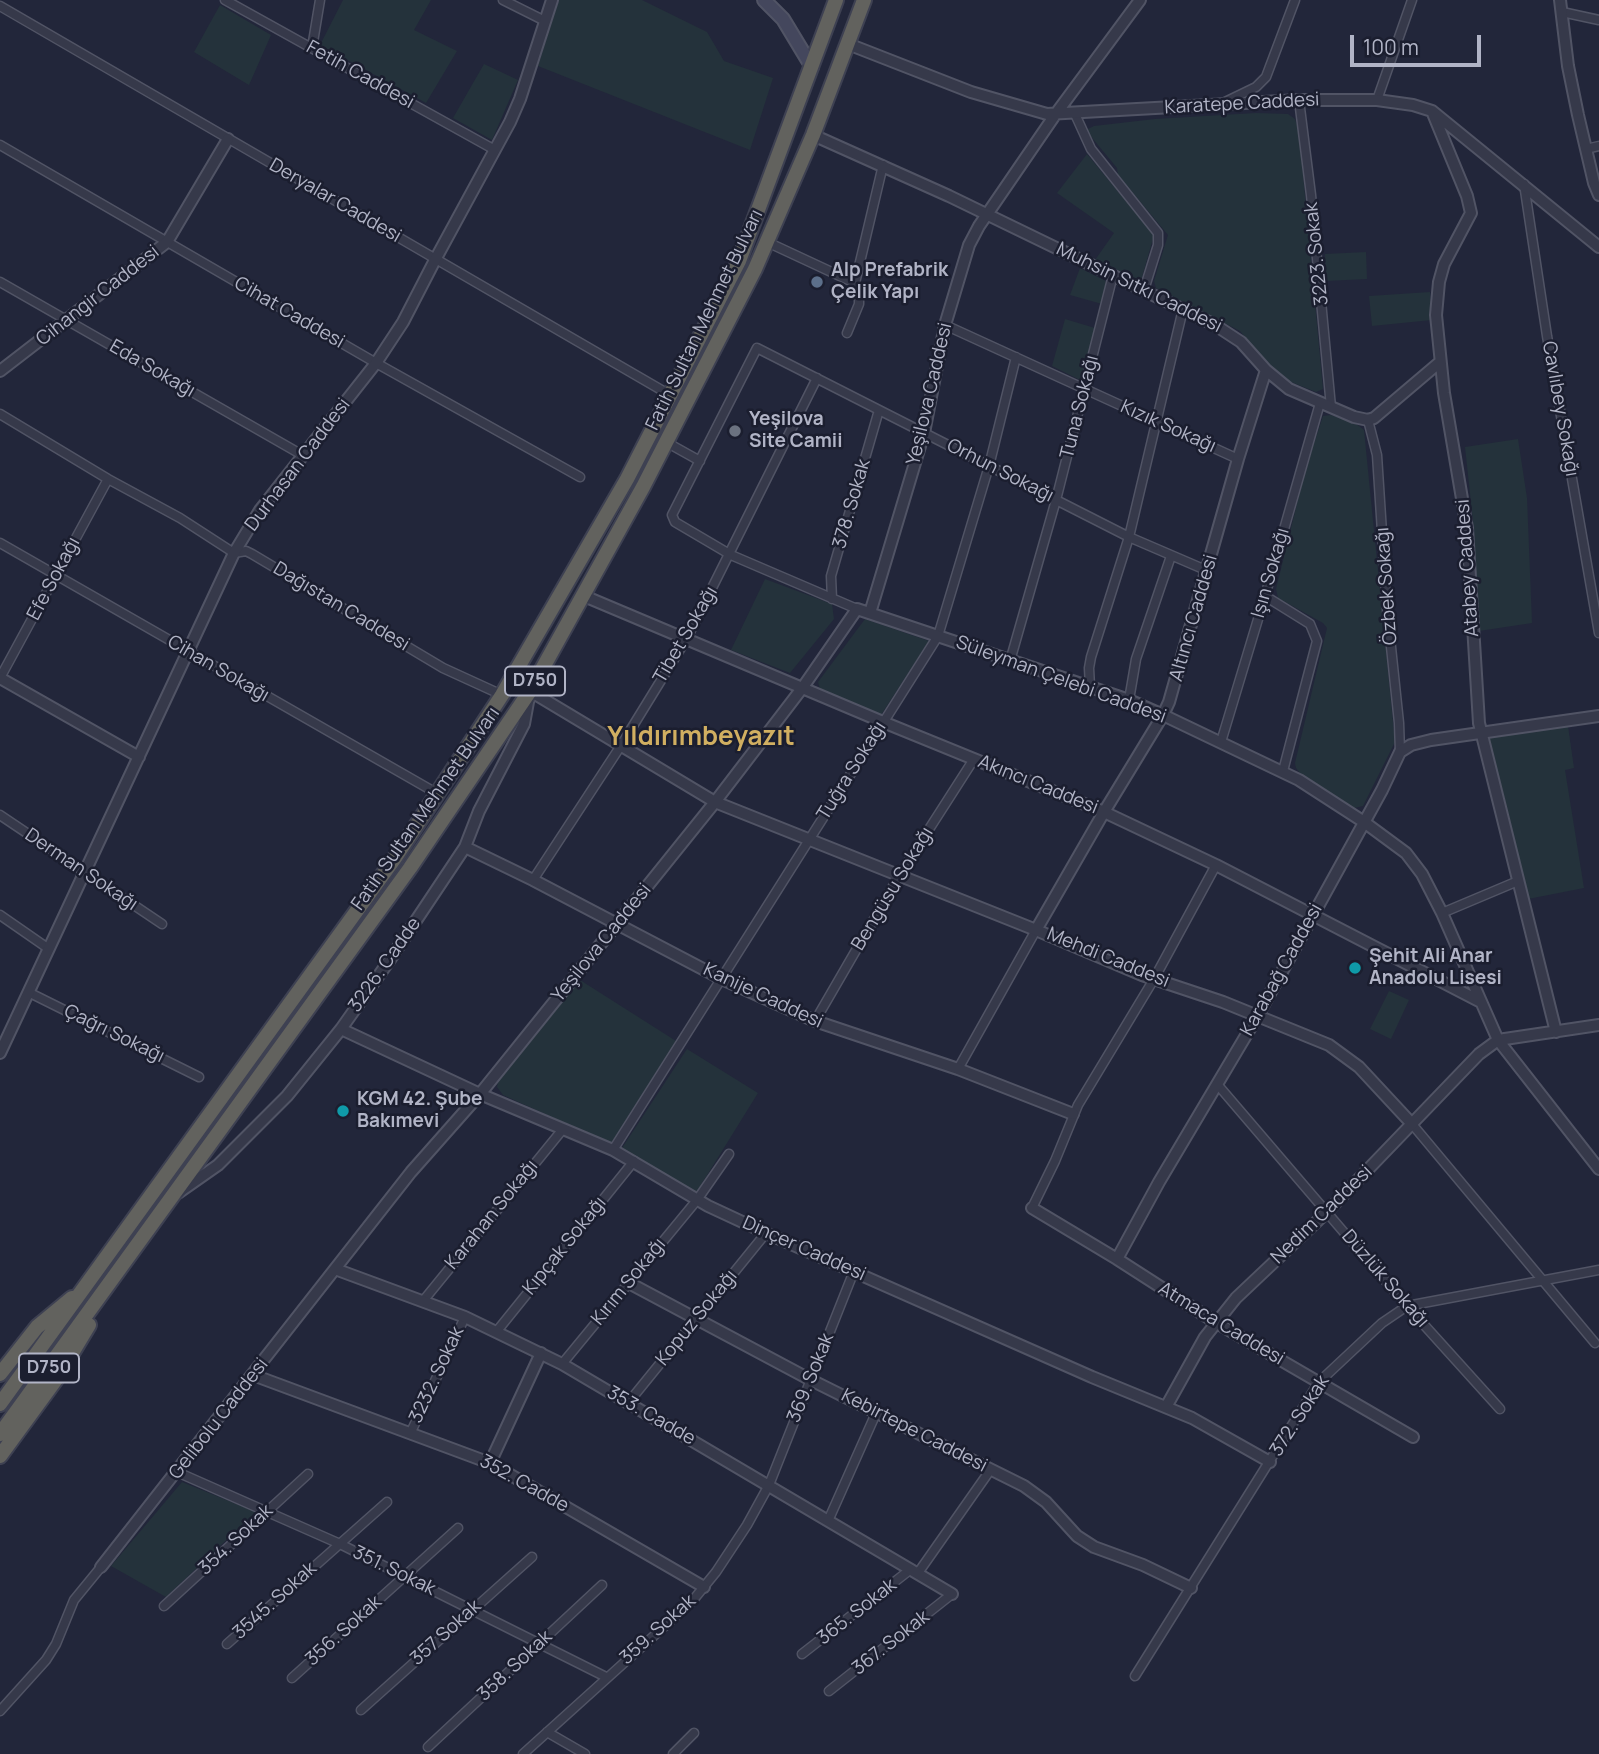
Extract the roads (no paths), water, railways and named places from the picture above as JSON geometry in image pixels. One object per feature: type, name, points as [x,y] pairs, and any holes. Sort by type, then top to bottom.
[{"type":"highway","name":"Fatih Sultan Mehmet Bulvarı","points":[[0,1404],[387,869],[502,695],[627,479],[739,261],[835,0]]},
{"type":"highway","name":"Fatih Sultan Mehmet Bulvarı","points":[[0,1434],[99,1301],[410,868],[530,691],[666,442],[766,243],[813,135],[864,0]]},
{"type":"highway","points":[[0,1374],[49,1315],[85,1289]]},
{"type":"highway","points":[[0,1456],[76,1349],[99,1301]]},
{"type":"main road","points":[[764,0],[783,19],[812,67]]},
{"type":"street","name":"Fetih Caddesi","points":[[225,0],[495,150]]},
{"type":"street","points":[[312,48],[320,0]]},
{"type":"street","points":[[503,0],[545,21]]},
{"type":"street","name":"Durhasan Caddesi","points":[[0,1052],[234,553],[260,510],[376,363],[403,322],[520,99],[552,0]]},
{"type":"street","name":"Yeşilova Caddesi","points":[[870,613],[924,433],[945,324],[969,244],[986,214],[1055,115],[1140,0]]},
{"type":"street","points":[[1222,103],[1256,87],[1266,77],[1295,0]]},
{"type":"street","points":[[1377,100],[1412,0]]},
{"type":"street","name":"Deryalar Caddesi","points":[[0,6],[670,395]]},
{"type":"street","points":[[1599,20],[1561,6],[1569,66],[1586,149],[1599,195]]},
{"type":"street","name":"Karatepe Caddesi","points":[[848,44],[971,92],[1032,111],[1055,115],[1299,100],[1377,100],[1413,105],[1432,111],[1599,247]]},
{"type":"street","name":"3223. Sokak","points":[[1299,100],[1331,407]]},
{"type":"street","name":"Atabey Caddesi","points":[[1432,111],[1471,213],[1450,252],[1439,282],[1436,315],[1440,362],[1467,528],[1478,712],[1556,1032]]},
{"type":"street","points":[[1075,114],[1091,149],[1157,233],[1158,245],[1144,290]]},
{"type":"street","name":"Muhsin Sıtkı Caddesi","points":[[813,135],[883,165],[1228,332],[1266,370],[1290,388],[1354,417],[1368,420]]},
{"type":"street","name":"Cihangir Caddesi","points":[[0,371],[167,242],[228,139]]},
{"type":"street","name":"Cihat Caddesi","points":[[0,145],[376,363],[580,477]]},
{"type":"street","points":[[1586,149],[1599,146]]},
{"type":"street","points":[[846,333],[859,304],[855,283],[883,165]]},
{"type":"street","name":"Cavlıbey Sokağı","points":[[1524,184],[1547,336],[1599,633]]},
{"type":"street","points":[[766,243],[855,283]]},
{"type":"street","name":"Tuna Sokağı","points":[[1010,661],[1056,500],[1113,275]]},
{"type":"street","name":"Eda Sokağı","points":[[0,282],[304,456]]},
{"type":"street","points":[[1090,687],[1091,657],[1129,537],[1183,309]]},
{"type":"street","name":"Kızık Sokağı","points":[[945,324],[1238,459]]},
{"type":"street","name":"Orhun Sokağı","points":[[700,461],[757,348],[1129,537],[1208,571]]},
{"type":"street","name":"Tuğra Sokağı","points":[[613,1150],[938,636],[989,466],[1016,357]]},
{"type":"street","points":[[1368,420],[1395,401],[1440,362]]},
{"type":"street","name":"Altıncı Caddesi","points":[[958,1069],[1104,812],[1163,715],[1266,370]]},
{"type":"street","name":"Tibet Sokağı","points":[[533,880],[687,638],[817,379]]},
{"type":"street","name":"Işın Sokağı","points":[[1221,742],[1320,403]]},
{"type":"street","name":"378. Sokak","points":[[832,598],[831,576],[879,410]]},
{"type":"street","name":"Dağıstan Caddesi","points":[[0,414],[108,479],[180,517],[234,553],[246,551],[252,554],[443,668],[502,695]]},
{"type":"street","name":"Özbek Sokağı","points":[[1368,420],[1377,455],[1400,752]]},
{"type":"street","points":[[666,442],[700,461]]},
{"type":"street","name":"Süleyman Çelebi Caddesi","points":[[700,461],[673,515],[675,522],[731,555],[857,609],[1129,700],[1163,715],[1283,771],[1364,822],[1406,853],[1415,863],[1442,913],[1498,1040],[1593,1153],[1599,1169]]},
{"type":"street","name":"Efe Sokağı","points":[[0,678],[108,479]]},
{"type":"street","name":"Cihan Sokağı","points":[[0,543],[438,794]]},
{"type":"street","points":[[1129,700],[1136,659],[1171,556]]},
{"type":"street","name":"Akıncı Caddesi","points":[[584,596],[1104,812],[1216,865],[1479,1001]]},
{"type":"street","points":[[1265,596],[1310,624],[1317,641],[1283,771]]},
{"type":"street","name":"Yeşilova Caddesi","points":[[335,1269],[438,1139],[480,1094],[715,802],[803,687],[857,609]]},
{"type":"street","points":[[0,678],[139,757]]},
{"type":"street","name":"Mehdi Caddesi","points":[[530,691],[715,802],[1340,1051],[1359,1067],[1412,1124],[1595,1343]]},
{"type":"street","name":"3226. Cadde","points":[[175,1194],[218,1165],[244,1140],[294,1088],[341,1030],[465,846],[479,811],[524,724],[530,691]]},
{"type":"street","points":[[1400,752],[1411,745],[1599,716]]},
{"type":"street","name":"Karabağ Caddesi","points":[[1117,1259],[1158,1182],[1313,915],[1400,752]]},
{"type":"street","name":"Bengüsu Sokağı","points":[[815,1021],[899,876],[974,759]]},
{"type":"street","name":"Derman Sokağı","points":[[0,815],[162,924]]},
{"type":"street","name":"Kanije Caddesi","points":[[465,846],[722,979],[815,1021],[958,1069],[1073,1114]]},
{"type":"street","points":[[1032,1208],[1059,1154],[1073,1114],[1154,979],[1216,865]]},
{"type":"street","points":[[1442,913],[1518,881]]},
{"type":"street","points":[[0,915],[49,949]]},
{"type":"street","name":"Çağrı Sokağı","points":[[28,992],[199,1077]]},
{"type":"street","points":[[1498,1040],[1599,1026]]},
{"type":"street","name":"Dinçer Caddesi","points":[[341,1030],[480,1094],[613,1150],[697,1200],[766,1233],[1205,1425],[1270,1462]]},
{"type":"street","name":"Nedim Caddesi","points":[[1166,1407],[1194,1354],[1215,1322],[1244,1290],[1326,1212],[1471,1061],[1498,1040]]},
{"type":"street","name":"Düzlük Sokağı","points":[[1217,1084],[1406,1306],[1500,1409]]},
{"type":"street","name":"Karahan Sokağı","points":[[423,1301],[563,1129]]},
{"type":"street","points":[[697,1200],[729,1154]]},
{"type":"street","name":"Kıpçak Sokağı","points":[[496,1331],[634,1161]]},
{"type":"street","name":"Kırım Sokağı","points":[[562,1364],[697,1200]]},
{"type":"street","name":"Atmaca Caddesi","points":[[1032,1208],[1215,1322],[1413,1437]]},
{"type":"street","name":"Kopuz Sokağı","points":[[628,1403],[766,1233]]},
{"type":"street","name":"353. Cadde","points":[[335,1269],[465,1317],[562,1364],[952,1594]]},
{"type":"street","name":"Gelibolu Caddesi","points":[[101,1567],[335,1269]]},
{"type":"street","name":"372. Sokak","points":[[1135,1676],[1319,1382],[1382,1323],[1406,1306],[1599,1270]]},
{"type":"street","name":"369. Sokak","points":[[769,1485],[854,1271]]},
{"type":"street","name":"Kebirtepe Caddesi","points":[[629,1283],[811,1380],[1037,1494],[1077,1536],[1094,1547],[1143,1565],[1191,1588]]},
{"type":"street","name":"3232. Sokak","points":[[410,1434],[465,1317]]},
{"type":"street","points":[[490,1463],[541,1353]]},
{"type":"street","name":"352. Cadde","points":[[253,1375],[490,1463],[705,1587]]},
{"type":"street","points":[[828,1521],[877,1411]]},
{"type":"street","name":"365. Sokak","points":[[802,1654],[914,1571],[991,1469]]},
{"type":"street","name":"351. Sokak","points":[[177,1472],[340,1544],[606,1677]]},
{"type":"street","name":"354. Sokak","points":[[164,1606],[308,1474]]},
{"type":"street","name":"359. Sokak","points":[[523,1754],[705,1587],[747,1525],[769,1485]]},
{"type":"street","name":"3545. Sokak","points":[[227,1644],[387,1502]]},
{"type":"street","name":"356. Sokak","points":[[292,1678],[458,1528]]},
{"type":"street","name":"357 Sokak","points":[[361,1710],[532,1558]]},
{"type":"street","points":[[0,1711],[46,1660],[56,1644],[74,1600],[101,1567]]},
{"type":"street","name":"358. Sokak","points":[[428,1747],[602,1585]]},
{"type":"street","name":"367. Sokak","points":[[829,1691],[952,1594]]},
{"type":"street","points":[[547,1732],[585,1754]]},
{"type":"street","points":[[673,1754],[694,1733]]},
{"type":"place","name":"Alp Prefabrik Çelik Yapı","points":[[817,282]]},
{"type":"place","name":"Yeşilova Site Camii","points":[[735,431]]},
{"type":"place","name":"Şehit Ali Anar Anadolu Lisesi","points":[[1355,968]]},
{"type":"place","name":"KGM 42. Şube Bakımevi","points":[[343,1111]]},
{"type":"district","name":"Yıldırımbeyazıt","points":[[701,738]]}]
